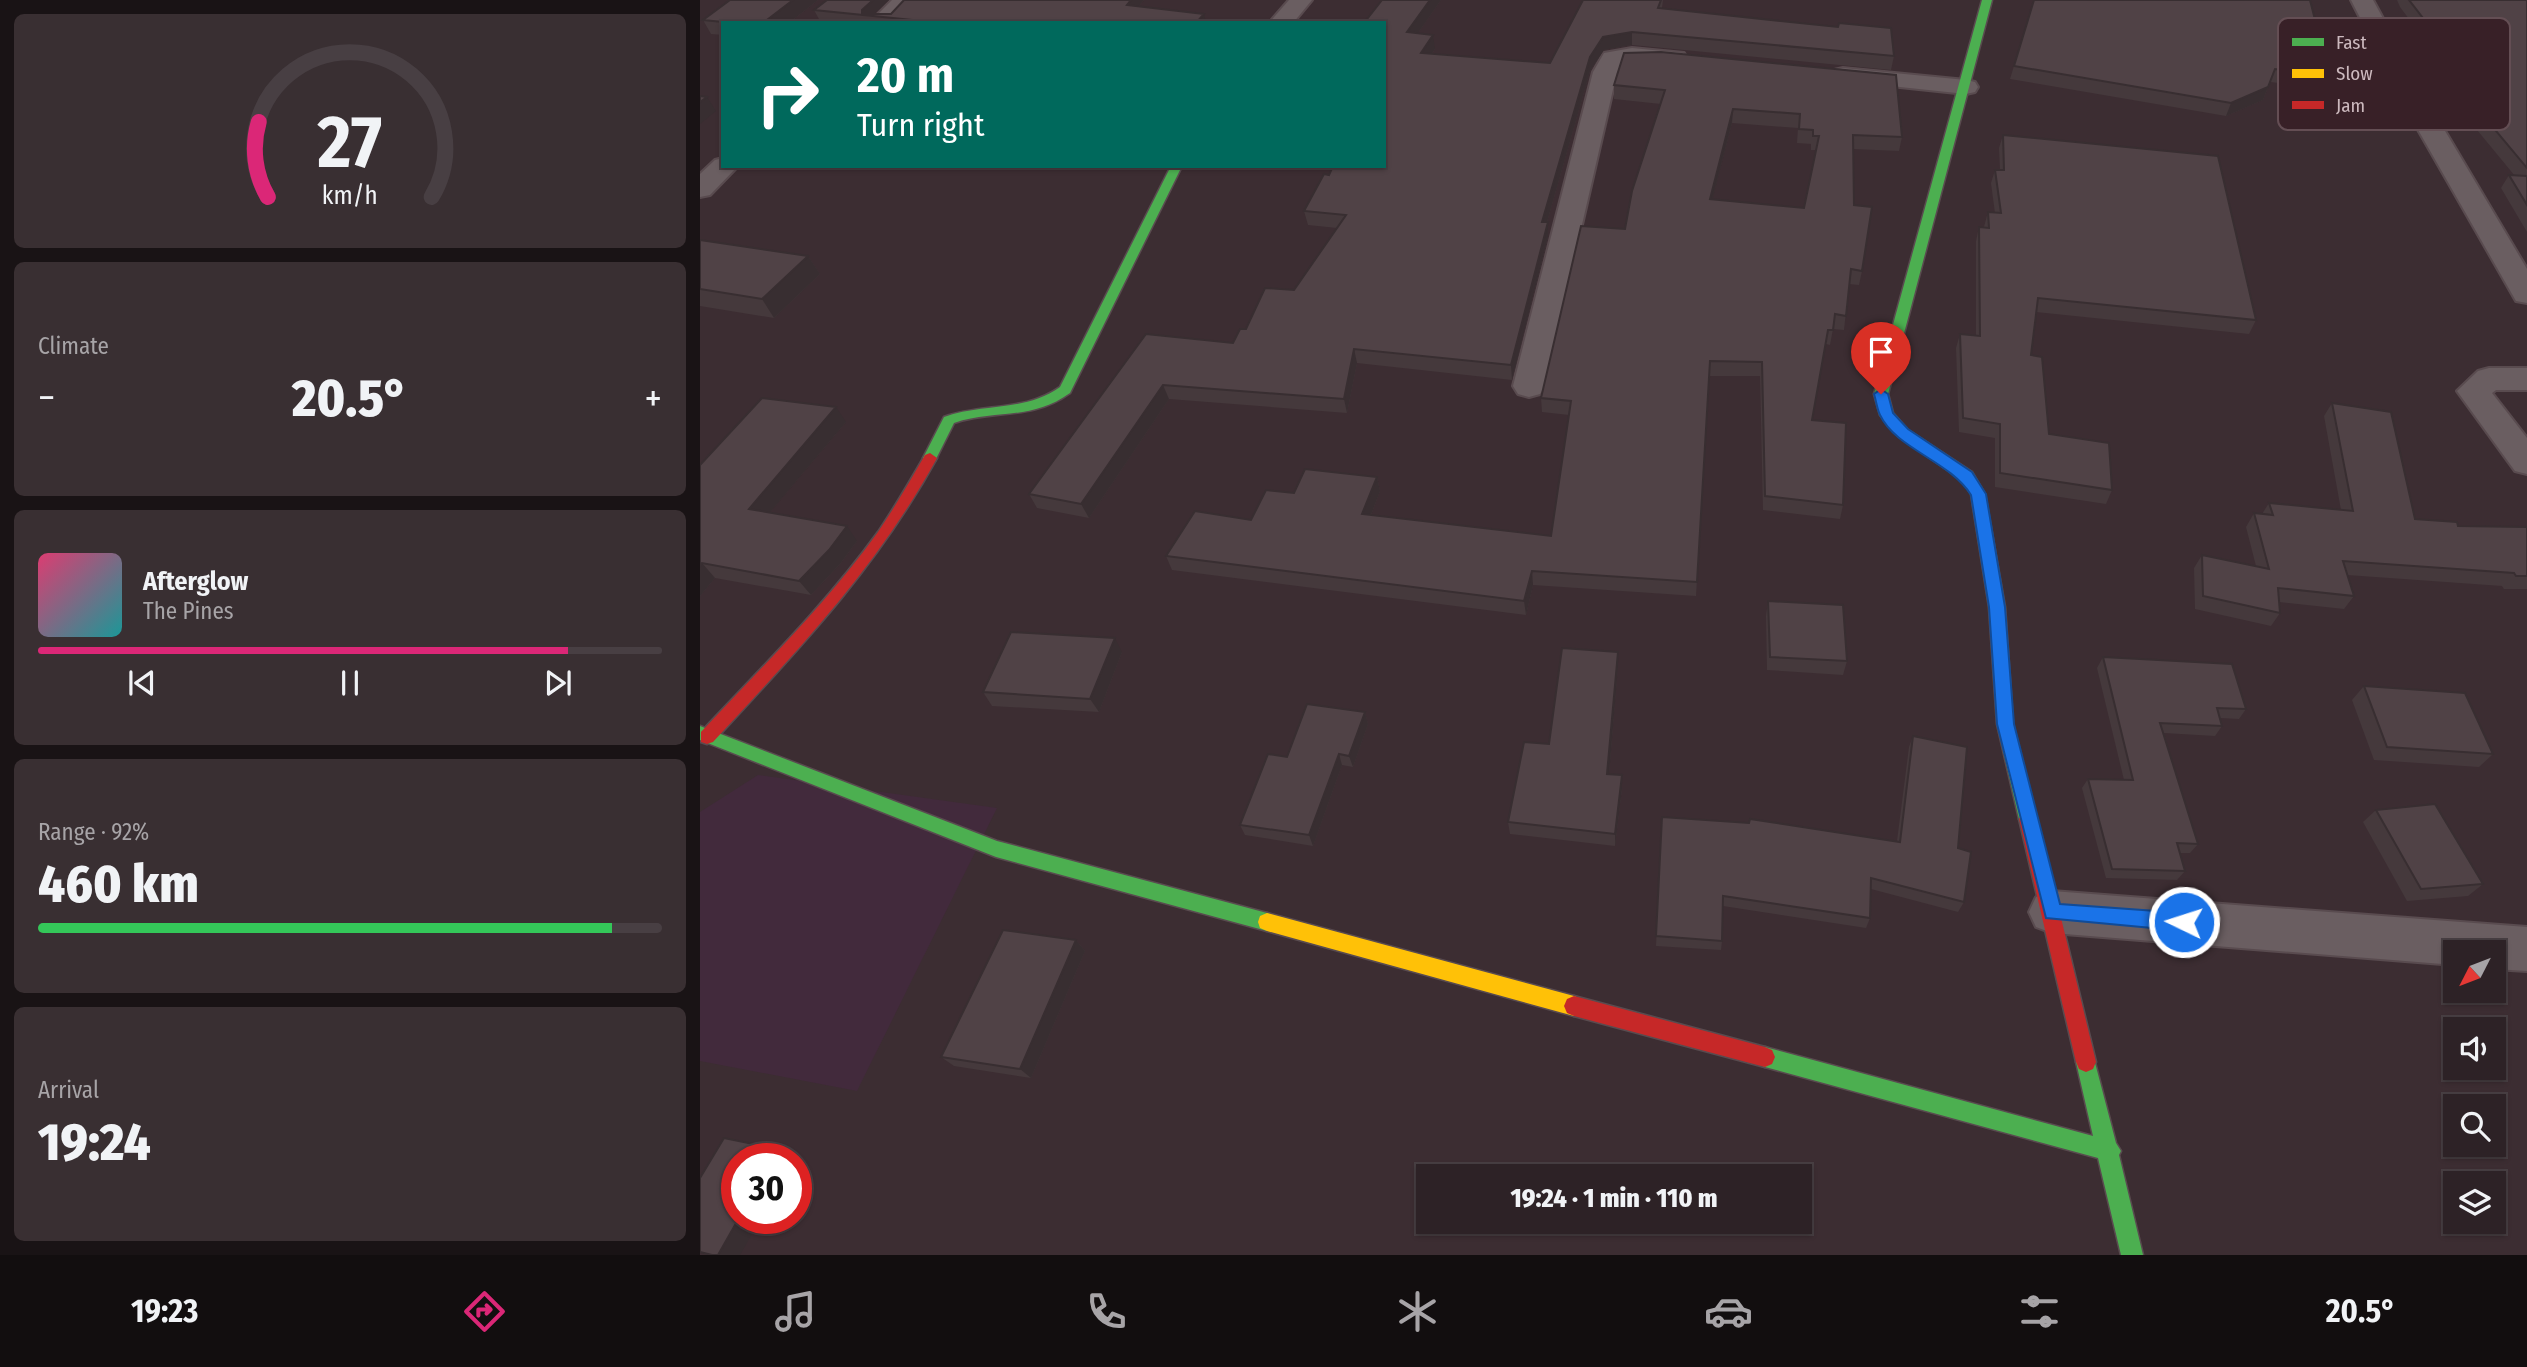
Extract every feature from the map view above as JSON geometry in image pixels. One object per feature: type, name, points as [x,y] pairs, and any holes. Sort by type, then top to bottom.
[{"type":"street","points":[[882,21],[905,0]]},
{"type":"street","points":[[1282,21],[1301,0]]},
{"type":"street","points":[[1987,0],[1966,87],[1881,394],[1887,415],[1903,433],[1967,476],[1978,494],[1997,607],[2006,724],[2110,1151],[2132,1255]]},
{"type":"street","points":[[2362,0],[2371,18]]},
{"type":"street","points":[[1529,386],[1605,72],[1613,58],[1632,55],[1702,60]]},
{"type":"street","points":[[1814,72],[1966,87]]},
{"type":"street","points":[[2431,130],[2527,294]]},
{"type":"street","points":[[700,190],[723,168]]},
{"type":"street","points":[[1176,168],[1065,390],[1048,407],[1026,411],[978,409],[960,413],[948,420],[909,500],[855,576],[704,735],[996,849],[2110,1151]]},
{"type":"street","points":[[2527,379],[2488,379],[2473,391],[2527,463]]},
{"type":"street","points":[[2052,912],[2527,949]]},
{"type":"shaded area","points":[[758,775],[997,808],[857,1091],[700,1061],[700,812]]},
{"type":"building","points":[[730,0],[793,0],[766,21],[703,20]]},
{"type":"building","points":[[827,0],[873,0],[862,10],[862,14],[891,14],[904,0],[1131,0],[1127,5],[1204,14],[1198,21],[922,21],[814,10]]},
{"type":"building","points":[[1382,0],[1430,0],[1407,32],[1433,35],[1421,53],[1550,63],[1583,0],[1661,0],[1658,8],[1838,27],[1839,23],[1891,28],[1894,56],[1632,32],[1603,37],[1590,57],[1542,222],[1548,222],[1511,365],[1354,349],[1344,399],[1163,385],[1081,504],[1029,494],[1146,334],[1233,343],[1240,329],[1246,329],[1265,288],[1294,290],[1346,215],[1304,211],[1324,174],[1329,175],[1332,168],[1386,168],[1386,21],[1366,21]]},
{"type":"building","points":[[2034,0],[2310,0],[2315,18],[2278,18],[2278,69],[2275,69],[2268,87],[2231,103],[2014,66]]},
{"type":"building","points":[[2409,0],[2527,0],[2527,168],[2495,130],[2510,130],[2510,18],[2423,18]]},
{"type":"building","points":[[1661,52],[1896,75],[1902,137],[1853,135],[1854,205],[1872,207],[1862,271],[1851,269],[1846,316],[1835,314],[1833,330],[1828,330],[1812,420],[1846,423],[1843,505],[1765,496],[1762,362],[1710,361],[1697,582],[1532,571],[1524,601],[1166,556],[1195,511],[1251,520],[1266,490],[1294,493],[1305,469],[1377,477],[1362,514],[1551,536],[1571,401],[1541,398],[1581,226],[1625,229],[1632,191],[1665,90],[1614,85],[1624,53]],"holes":[[[1733,109],[1800,114],[1799,129],[1813,130],[1813,136],[1819,136],[1804,208],[1710,199]]]},
{"type":"building","points":[[2003,135],[2218,156],[2256,320],[2038,298],[2031,355],[2042,357],[2049,434],[2109,443],[2112,490],[2000,473],[2000,424],[1963,418],[1960,334],[1980,336],[1979,227],[1989,228],[1988,212],[2001,213],[1995,170],[2004,170]]},
{"type":"building","points":[[2509,175],[2527,176],[2527,205]]},
{"type":"building","points":[[700,240],[808,256],[762,299],[700,289]]},
{"type":"building","points":[[762,398],[836,407],[749,509],[847,526],[829,550],[799,581],[702,563],[700,566],[700,465]]},
{"type":"building","points":[[2332,403],[2391,412],[2415,519],[2457,522],[2458,526],[2527,527],[2527,576],[2343,561],[2354,596],[2278,588],[2280,613],[2203,596],[2202,555],[2269,569],[2254,513],[2273,515],[2269,503],[2353,511]]},
{"type":"building","points":[[1768,601],[1843,605],[1847,661],[1770,657]]},
{"type":"building","points":[[1011,632],[1115,638],[1090,699],[983,692]]},
{"type":"building","points":[[1562,648],[1618,652],[1607,774],[1622,775],[1615,834],[1508,822],[1524,742],[1549,744]]},
{"type":"building","points":[[2103,657],[2232,664],[2246,709],[2217,708],[2222,726],[2160,723],[2198,844],[2177,843],[2185,871],[2112,869],[2088,779],[2133,780]]},
{"type":"building","points":[[2364,686],[2465,693],[2493,754],[2387,747]]},
{"type":"building","points":[[1307,704],[1365,712],[1349,756],[1339,754],[1309,835],[1240,825],[1268,754],[1287,757]]},
{"type":"building","points":[[1913,736],[1967,747],[1958,848],[1971,852],[1964,902],[1871,878],[1870,918],[1723,896],[1722,941],[1656,936],[1662,817],[1749,823],[1750,819],[1900,842]]},
{"type":"building","points":[[2435,804],[2483,884],[2421,889],[2376,810]]},
{"type":"building","points":[[1003,930],[1076,940],[1020,1069],[941,1057]]},
{"type":"building","points":[[724,1138],[749,1143],[721,1143]]},
{"type":"building","points":[[721,1143],[721,1234],[730,1234],[718,1255],[700,1252],[700,1178]]},
{"type":"traffic: fast","points":[[1987,0],[1881,394],[1887,415],[1903,433],[1967,476],[1978,494],[1997,607],[2005,724],[2028,819]]},
{"type":"traffic: fast","points":[[930,458],[949,420],[980,412],[1037,406],[1065,390],[1176,168]]},
{"type":"traffic: fast","points":[[700,733],[996,849],[1267,922]]},
{"type":"traffic: fast","points":[[1765,1057],[2110,1151]]},
{"type":"traffic: fast","points":[[2086,1062],[2132,1255]]},
{"type":"traffic: slow","points":[[1267,922],[1574,1006]]},
{"type":"traffic: jam","points":[[707,737],[799,639],[857,571],[884,535],[930,458]]},
{"type":"traffic: jam","points":[[2028,819],[2086,1062]]},
{"type":"traffic: jam","points":[[1574,1006],[1765,1057]]},
{"type":"route","points":[[1881,394],[1887,415],[1903,433],[1967,476],[1978,494],[1980,520],[1997,607],[2006,724],[2052,912],[2184,922]]}]
